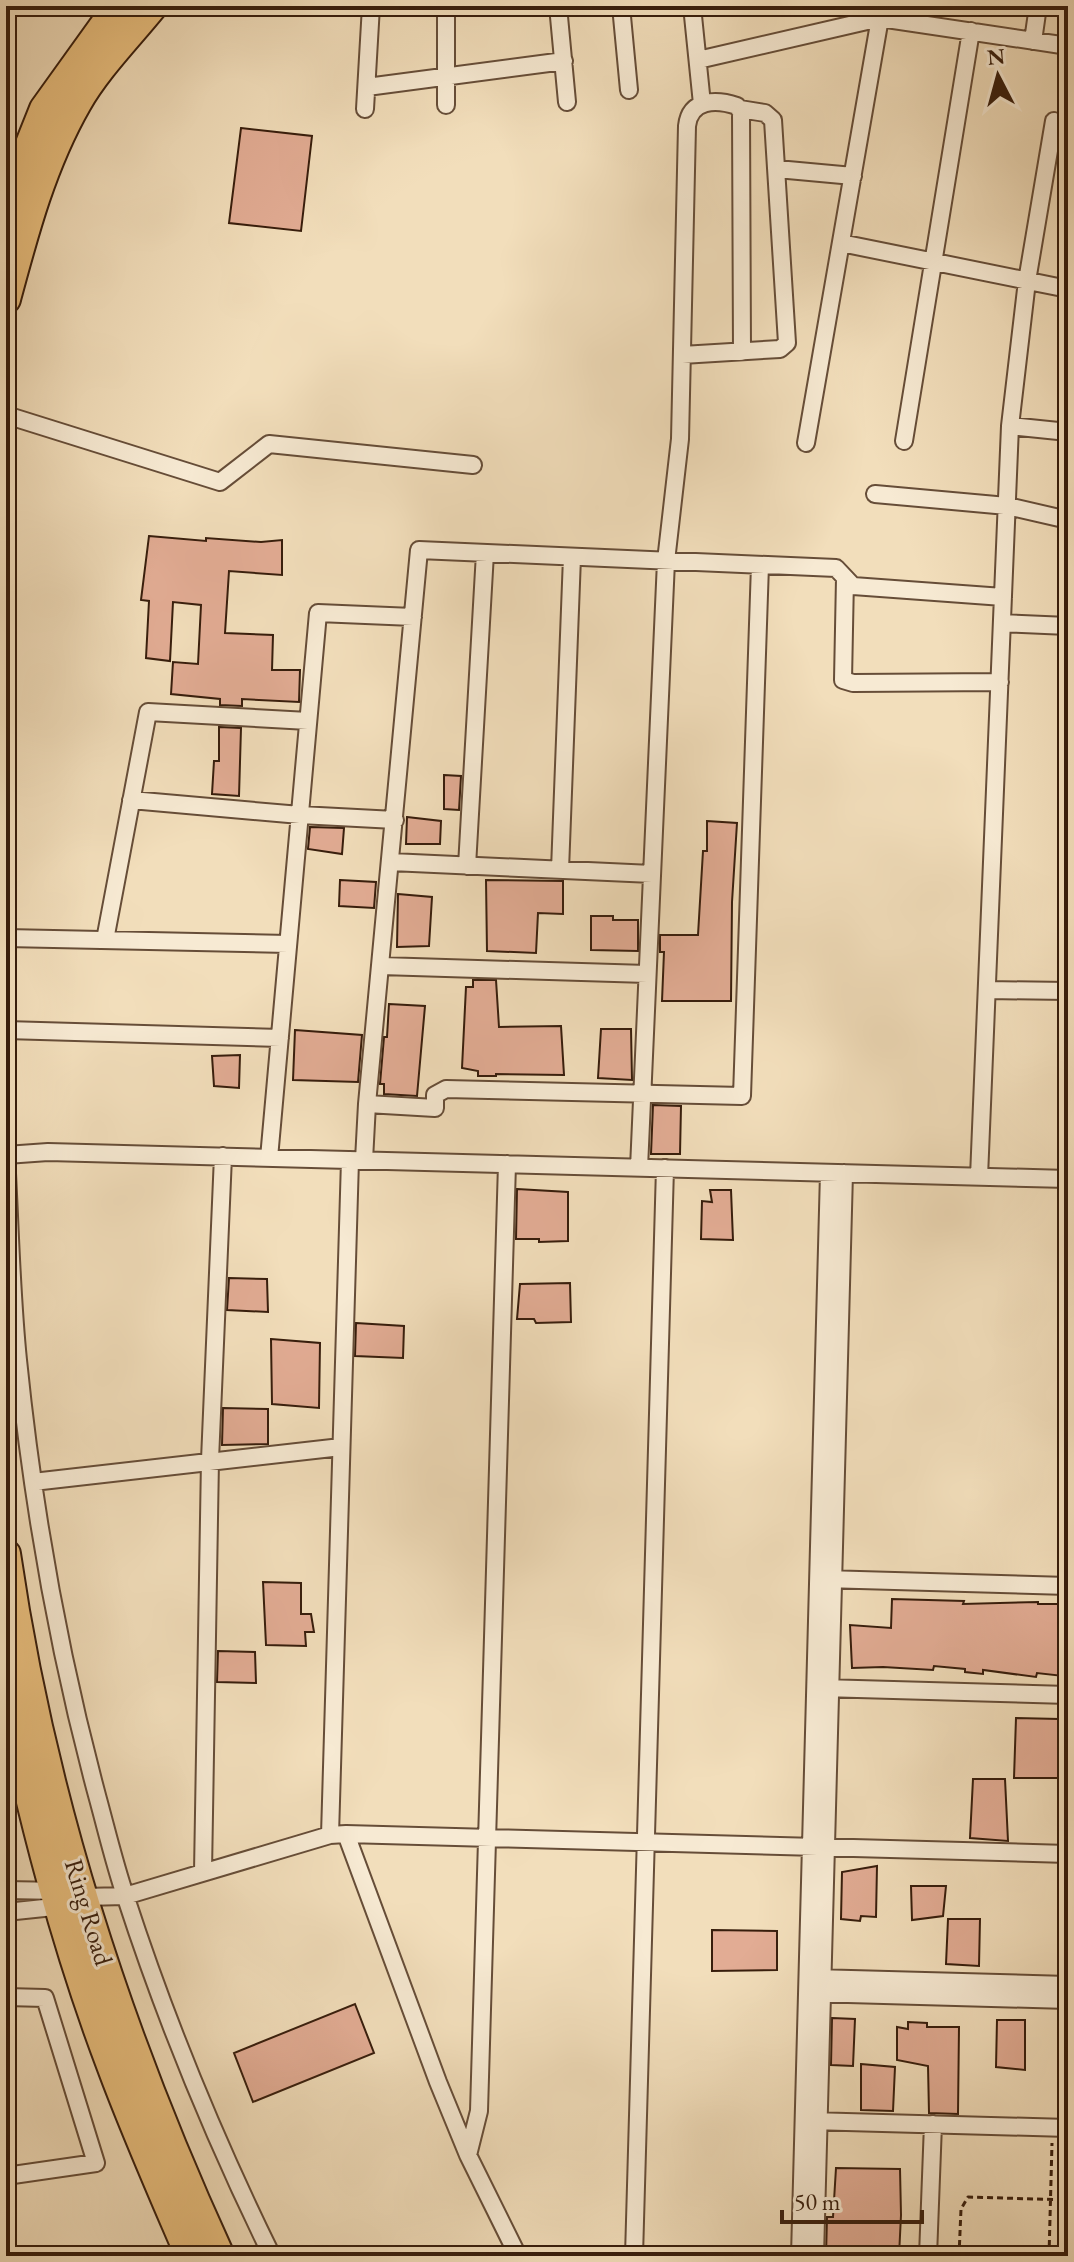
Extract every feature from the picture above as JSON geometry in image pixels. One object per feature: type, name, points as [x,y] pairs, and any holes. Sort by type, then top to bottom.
[{"type":"highway","points":[[8,189],[44,109],[118,6]]},
{"type":"highway","points":[[6,299],[42,179],[78,100],[153,6]]},
{"type":"highway","points":[[8,189],[58,140]]},
{"type":"highway","name":"Ring Road","points":[[6,1554],[66,1898],[220,2256]]},
{"type":"highway","name":"Ring Road","points":[[6,1692],[110,2064],[190,2256]]},
{"type":"street","points":[[365,109],[371,6]]},
{"type":"street","points":[[409,6],[468,6]]},
{"type":"street","points":[[558,6],[567,102]]},
{"type":"street","points":[[621,6],[629,90]]},
{"type":"street","points":[[692,6],[702,104]]},
{"type":"street","points":[[1033,41],[1038,6]]},
{"type":"street","points":[[446,7],[446,105]]},
{"type":"street","points":[[698,60],[879,12],[971,31],[1068,46]]},
{"type":"street","points":[[806,443],[879,12]]},
{"type":"street","points":[[904,441],[971,31]]},
{"type":"street","points":[[367,87],[564,61]]},
{"type":"street","points":[[639,1168],[666,561],[680,439],[682,355],[688,118],[691,109],[702,104],[731,104],[770,115],[773,120],[787,343],[780,349],[682,355]]},
{"type":"street","points":[[740,109],[742,352]]},
{"type":"street","points":[[979,1177],[1010,426],[1027,281],[1054,121]]},
{"type":"street","points":[[777,169],[853,176]]},
{"type":"street","points":[[841,243],[1068,289]]},
{"type":"street","points":[[6,415],[220,482],[269,444],[473,465]]},
{"type":"street","points":[[1010,426],[1068,432]]},
{"type":"street","points":[[875,494],[1007,506],[1068,520]]},
{"type":"street","points":[[518,2256],[468,2155],[338,1835],[341,1447],[357,1160],[367,1104],[419,550],[836,568],[853,586],[1003,597]]},
{"type":"street","points":[[467,866],[485,553]]},
{"type":"street","points":[[560,870],[572,557]]},
{"type":"street","points":[[367,1104],[435,1108],[435,1095],[446,1089],[742,1096],[760,565]]},
{"type":"street","points":[[845,578],[843,680],[853,683],[1000,682]]},
{"type":"street","points":[[269,1158],[318,613],[413,617]]},
{"type":"street","points":[[1002,623],[1068,626]]},
{"type":"street","points":[[105,940],[148,712],[308,721]]},
{"type":"street","points":[[131,800],[395,820]]},
{"type":"street","points":[[391,862],[652,874]]},
{"type":"street","points":[[6,938],[288,944]]},
{"type":"street","points":[[381,966],[647,974]]},
{"type":"street","points":[[987,990],[1068,991]]},
{"type":"street","points":[[6,1030],[280,1038]]},
{"type":"street","points":[[272,2256],[224,2155],[163,2005],[125,1896],[84,1745],[51,1595],[33,1482],[17,1357],[6,1155],[48,1152],[1068,1179]]},
{"type":"street","points":[[203,1872],[210,1460],[223,1156]]},
{"type":"street","points":[[468,2155],[479,2111],[507,1164]]},
{"type":"street","points":[[634,2256],[665,1168]]},
{"type":"street","points":[[800,2256],[811,2121],[836,1173]]},
{"type":"street","points":[[33,1482],[341,1447]]},
{"type":"street","points":[[826,1579],[1068,1586]]},
{"type":"street","points":[[823,1688],[1068,1695]]},
{"type":"street","points":[[6,1890],[66,1898],[125,1896],[338,1835],[1068,1854]]},
{"type":"street","points":[[6,1912],[66,1898]]},
{"type":"street","points":[[815,1985],[1068,1985]]},
{"type":"street","points":[[815,1985],[1068,2000]]},
{"type":"street","points":[[6,1997],[45,1998],[96,2163],[6,2176]]},
{"type":"street","points":[[811,2121],[1060,2128]]},
{"type":"street","points":[[811,2121],[815,2256]]},
{"type":"street","points":[[928,2256],[933,2124]]},
{"type":"path","points":[[1049,2256],[1051,2199],[1060,2128]]},
{"type":"path","points":[[959,2256],[961,2209],[968,2197],[1068,2200]]},
{"type":"building","points":[[241,128],[312,136],[301,231],[229,223]]},
{"type":"building","points":[[149,536],[206,541],[206,538],[261,542],[282,540],[282,575],[229,571],[225,633],[273,635],[272,670],[300,670],[299,702],[242,699],[242,706],[220,705],[220,699],[171,694],[173,662],[198,664],[201,605],[173,602],[170,661],[146,658],[149,601],[141,600]]},
{"type":"building","points":[[219,727],[241,728],[239,796],[212,794],[214,761],[219,761]]},
{"type":"building","points":[[444,775],[461,776],[459,810],[444,809]]},
{"type":"building","points":[[407,817],[441,821],[440,844],[406,844]]},
{"type":"building","points":[[707,821],[737,823],[731,1001],[662,1001],[664,952],[660,952],[660,935],[698,935]]},
{"type":"building","points":[[310,827],[344,828],[342,854],[308,849]]},
{"type":"building","points":[[340,880],[376,882],[374,908],[339,906]]},
{"type":"building","points":[[486,880],[563,881],[563,914],[538,913],[536,953],[487,951]]},
{"type":"building","points":[[398,894],[432,897],[429,946],[397,947]]},
{"type":"building","points":[[591,916],[638,920],[638,951],[591,950]]},
{"type":"building","points":[[473,980],[496,980],[499,1027],[561,1026],[564,1075],[478,1076],[478,1071],[462,1068],[466,987],[473,987]]},
{"type":"building","points":[[389,1004],[425,1006],[417,1096],[384,1094],[384,1084],[380,1084]]},
{"type":"building","points":[[601,1029],[631,1029],[632,1080],[598,1078]]},
{"type":"building","points":[[295,1030],[362,1035],[358,1082],[293,1080]]},
{"type":"building","points":[[240,1055],[239,1088],[214,1086],[212,1056]]},
{"type":"building","points":[[653,1105],[681,1106],[680,1154],[651,1154]]},
{"type":"building","points":[[517,1189],[568,1192],[568,1241],[516,1239]]},
{"type":"building","points":[[710,1190],[731,1190],[733,1240],[701,1239],[702,1201],[712,1202]]},
{"type":"building","points":[[229,1278],[267,1279],[268,1312],[227,1310]]},
{"type":"building","points":[[570,1283],[571,1322],[536,1323],[534,1319],[517,1319],[520,1284]]},
{"type":"building","points":[[356,1323],[404,1326],[403,1358],[355,1356]]},
{"type":"building","points":[[271,1339],[320,1343],[319,1408],[272,1404]]},
{"type":"building","points":[[223,1408],[268,1409],[268,1444],[222,1445]]},
{"type":"building","points":[[263,1582],[301,1583],[301,1614],[311,1614],[314,1632],[305,1632],[306,1646],[266,1645]]},
{"type":"building","points":[[892,1599],[964,1601],[963,1604],[1064,1604],[1062,1642],[1068,1642],[1068,1673],[1063,1673],[1063,1676],[1037,1673],[1036,1677],[983,1670],[983,1674],[934,1666],[933,1670],[852,1668],[850,1625],[891,1628]]},
{"type":"building","points":[[218,1651],[255,1652],[256,1683],[217,1682]]},
{"type":"building","points":[[1016,1718],[1059,1719],[1062,1778],[1014,1778]]},
{"type":"building","points":[[973,1779],[1005,1779],[1008,1841],[970,1838]]},
{"type":"building","points":[[877,1866],[876,1917],[861,1916],[860,1921],[841,1919],[842,1872]]},
{"type":"building","points":[[911,1886],[946,1886],[943,1916],[912,1920]]},
{"type":"building","points":[[948,1919],[980,1919],[979,1966],[946,1964]]},
{"type":"building","points":[[712,1930],[777,1931],[777,1970],[712,1971]]},
{"type":"building","points":[[355,2004],[374,2053],[253,2102],[234,2053]]},
{"type":"building","points":[[832,2018],[855,2019],[853,2066],[831,2065]]},
{"type":"building","points":[[997,2020],[1025,2020],[1025,2070],[996,2067]]},
{"type":"building","points":[[908,2022],[927,2023],[927,2027],[959,2027],[958,2114],[929,2113],[928,2066],[897,2060],[897,2027],[908,2029]]},
{"type":"building","points":[[861,2064],[895,2067],[893,2111],[861,2110]]},
{"type":"building","points":[[836,2168],[900,2169],[899,2256],[826,2256],[827,2217],[833,2217]]}]
